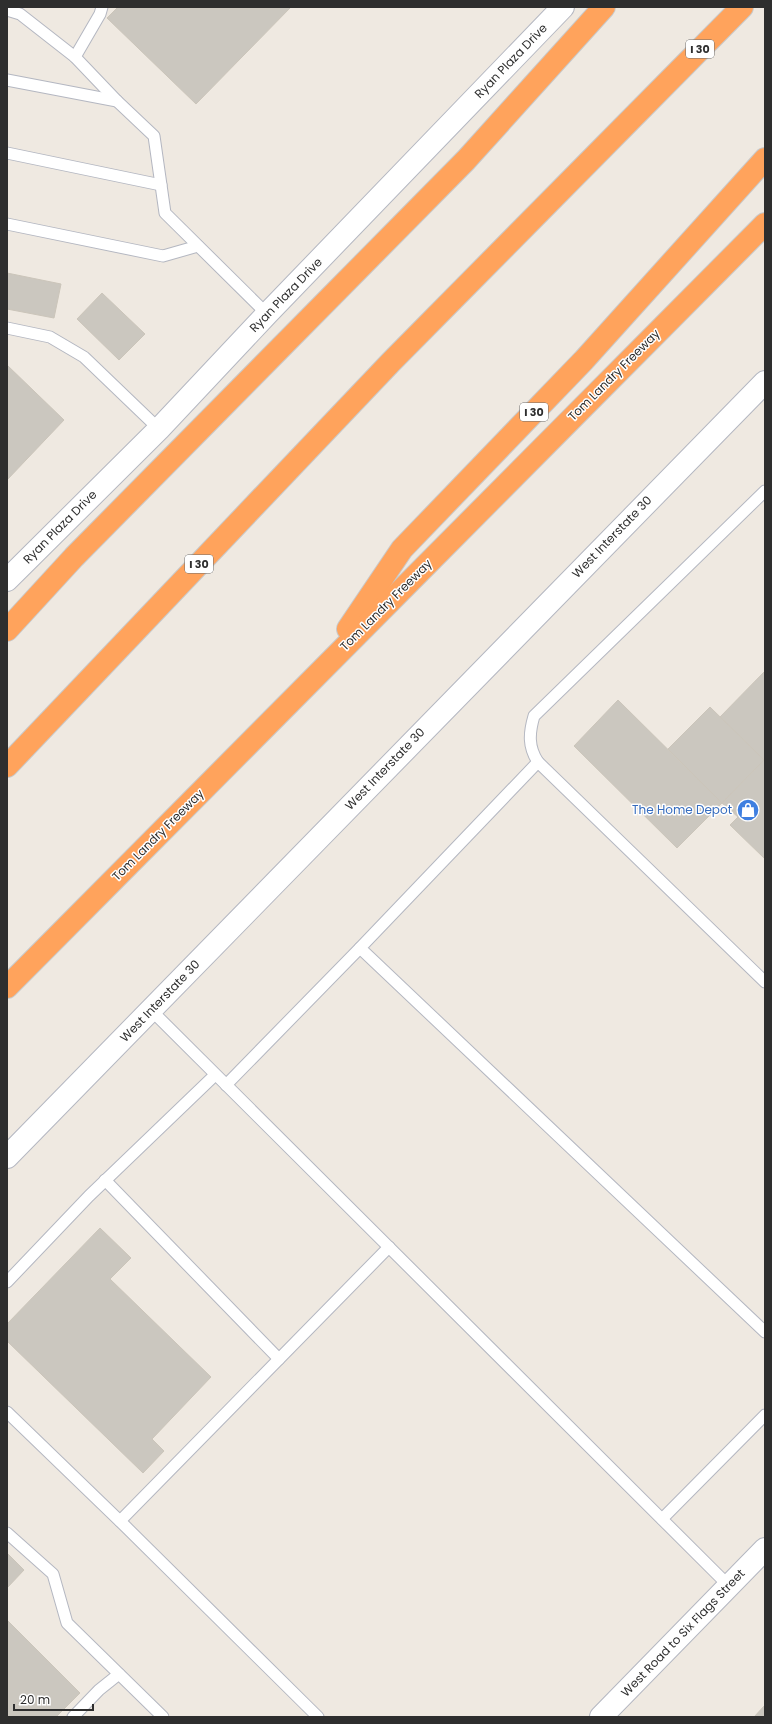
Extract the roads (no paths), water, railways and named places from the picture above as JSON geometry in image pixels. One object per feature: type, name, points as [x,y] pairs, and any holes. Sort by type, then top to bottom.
[{"type":"highway","points":[[7,630],[74,557],[466,160],[604,7]]},
{"type":"highway","points":[[658,90],[727,7]]},
{"type":"highway","name":"I 30","points":[[7,766],[390,362],[658,90],[742,7]]},
{"type":"highway","name":"I 30","points":[[317,675],[402,549],[584,360],[765,159]]},
{"type":"highway","name":"Tom Landry Freeway","points":[[7,987],[765,224]]},
{"type":"main road","name":"Ryan Plaza Drive","points":[[7,580],[159,429],[555,10]]},
{"type":"main road","name":"West Interstate 30","points":[[7,1157],[765,382]]},
{"type":"main road","name":"West Road to Six Flags Street","points":[[601,1717],[765,1549]]},
{"type":"lane","points":[[75,57],[100,14],[102,7]]},
{"type":"lane","points":[[7,10],[20,14],[75,57],[117,101],[154,136],[165,213],[267,314]]},
{"type":"lane","points":[[7,80],[117,101]]},
{"type":"lane","points":[[7,153],[161,185]]},
{"type":"lane","points":[[7,224],[163,256],[198,246]]},
{"type":"lane","points":[[7,328],[50,336],[84,357],[159,429]]},
{"type":"lane","points":[[765,491],[534,716],[529,732],[533,755],[538,762],[765,982]]},
{"type":"lane","points":[[226,1085],[538,762]]},
{"type":"lane","points":[[360,948],[765,1332]]},
{"type":"lane","points":[[150,1010],[729,1586]]},
{"type":"lane","points":[[7,1282],[105,1180],[215,1075]]},
{"type":"lane","points":[[105,1180],[279,1359]]},
{"type":"lane","points":[[120,1521],[389,1247]]},
{"type":"lane","points":[[7,1412],[120,1521],[318,1717]]},
{"type":"lane","points":[[662,1519],[765,1414]]},
{"type":"lane","points":[[7,1533],[53,1574],[67,1623],[163,1717]]},
{"type":"lane","points":[[73,1717],[99,1690],[119,1674]]},
{"type":"place","name":"The Home Depot","points":[[748,810]]}]
